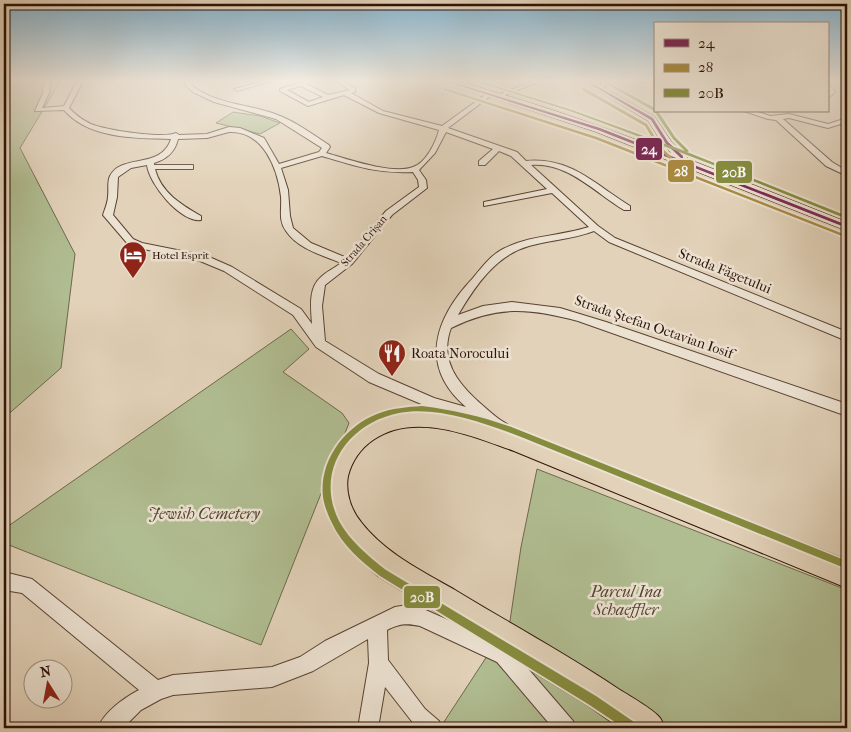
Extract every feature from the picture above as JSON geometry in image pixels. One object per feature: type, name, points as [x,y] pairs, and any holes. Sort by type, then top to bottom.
[{"type":"main road","points":[[555,115],[653,150],[847,227]]},
{"type":"main road","points":[[646,115],[652,119],[672,149],[692,165]]},
{"type":"main road","points":[[653,150],[672,149]]},
{"type":"main road","points":[[648,728],[597,693],[388,566],[366,548],[349,528],[343,517],[335,492],[338,468],[348,448],[370,429],[383,423],[411,417],[489,426],[522,444],[847,574]]},
{"type":"street","points":[[73,115],[105,131],[126,135],[209,136],[233,129],[263,141],[276,167],[285,197],[284,220],[289,230],[313,247],[348,262]]},
{"type":"street","points":[[270,115],[277,117],[324,145],[326,147],[322,154]]},
{"type":"street","name":"Strada Făgetului","points":[[389,115],[442,129],[514,154],[595,228],[625,246],[847,337]]},
{"type":"street","points":[[276,167],[322,154],[368,168],[389,171],[415,170],[424,163],[438,141],[442,129],[460,115]]},
{"type":"street","points":[[765,115],[778,118],[789,116],[828,126],[847,120]]},
{"type":"street","points":[[778,118],[829,164],[847,174]]},
{"type":"street","points":[[150,164],[168,152],[176,135]]},
{"type":"street","points":[[482,162],[498,148]]},
{"type":"street","points":[[502,162],[514,154]]},
{"type":"street","points":[[525,163],[549,161],[564,167],[627,208]]},
{"type":"street","points":[[150,164],[154,181],[165,195],[175,205],[198,218]]},
{"type":"street","points":[[190,166],[150,164],[124,169],[116,174],[112,180],[114,192],[108,215],[130,241],[147,248],[203,258],[223,266],[297,312],[319,343],[351,365],[393,387],[489,426]]},
{"type":"street","name":"Strada Crișan","points":[[319,343],[317,303],[319,286],[348,262],[389,212],[423,188],[422,180],[415,170]]},
{"type":"street","points":[[486,204],[554,190]]},
{"type":"street","points":[[489,426],[458,391],[450,379],[443,345],[443,335],[448,325],[468,291],[504,252],[514,247],[570,236],[595,228]]},
{"type":"street","name":"Strada Ștefan Octavian Iosif","points":[[448,325],[460,317],[500,307],[520,306],[550,310],[638,338],[847,410]]},
{"type":"street","points":[[4,581],[26,585],[156,691]]},
{"type":"street","points":[[108,728],[134,703],[156,691],[173,685],[272,677],[306,664],[395,616],[406,614],[421,616],[504,655],[566,728]]},
{"type":"street","points":[[368,728],[379,663],[377,625]]},
{"type":"street","points":[[504,655],[533,655]]},
{"type":"street","points":[[379,663],[418,716],[432,728]]},
{"type":"green space","points":[[4,115],[40,115],[20,148],[75,254],[61,368],[4,418]]},
{"type":"green space","points":[[228,115],[254,115],[280,123],[260,134],[216,123]]},
{"type":"green space","name":"Jewish Cemetery","points":[[291,329],[309,349],[283,372],[342,413],[349,423],[261,645],[4,543],[4,529]]},
{"type":"green space","name":"Parcul Ina Schaeffler","points":[[537,469],[847,590],[847,728],[440,728],[510,621],[521,547]]},
{"type":"transit line","name":"28","points":[[526,115],[596,138],[844,235]]},
{"type":"transit line","name":"24","points":[[555,115],[599,129],[847,227]]},
{"type":"transit line","name":"20B","points":[[583,115],[710,162],[847,218]]},
{"type":"transit line","name":"28","points":[[629,115],[646,125],[660,148],[676,163]]},
{"type":"transit line","name":"24","points":[[645,115],[652,119],[667,143],[682,157]]},
{"type":"transit line","name":"20B","points":[[659,115],[674,138],[687,151]]},
{"type":"transit line","name":"20B","points":[[633,728],[592,700],[383,573],[356,550],[339,529],[327,498],[327,477],[333,458],[344,441],[359,427],[378,417],[399,410],[445,411],[467,416],[534,438],[847,565]]},
{"type":"place","name":"Hotel Esprit","points":[[133,279]]},
{"type":"place","name":"Roata Norocului","points":[[392,377]]}]
